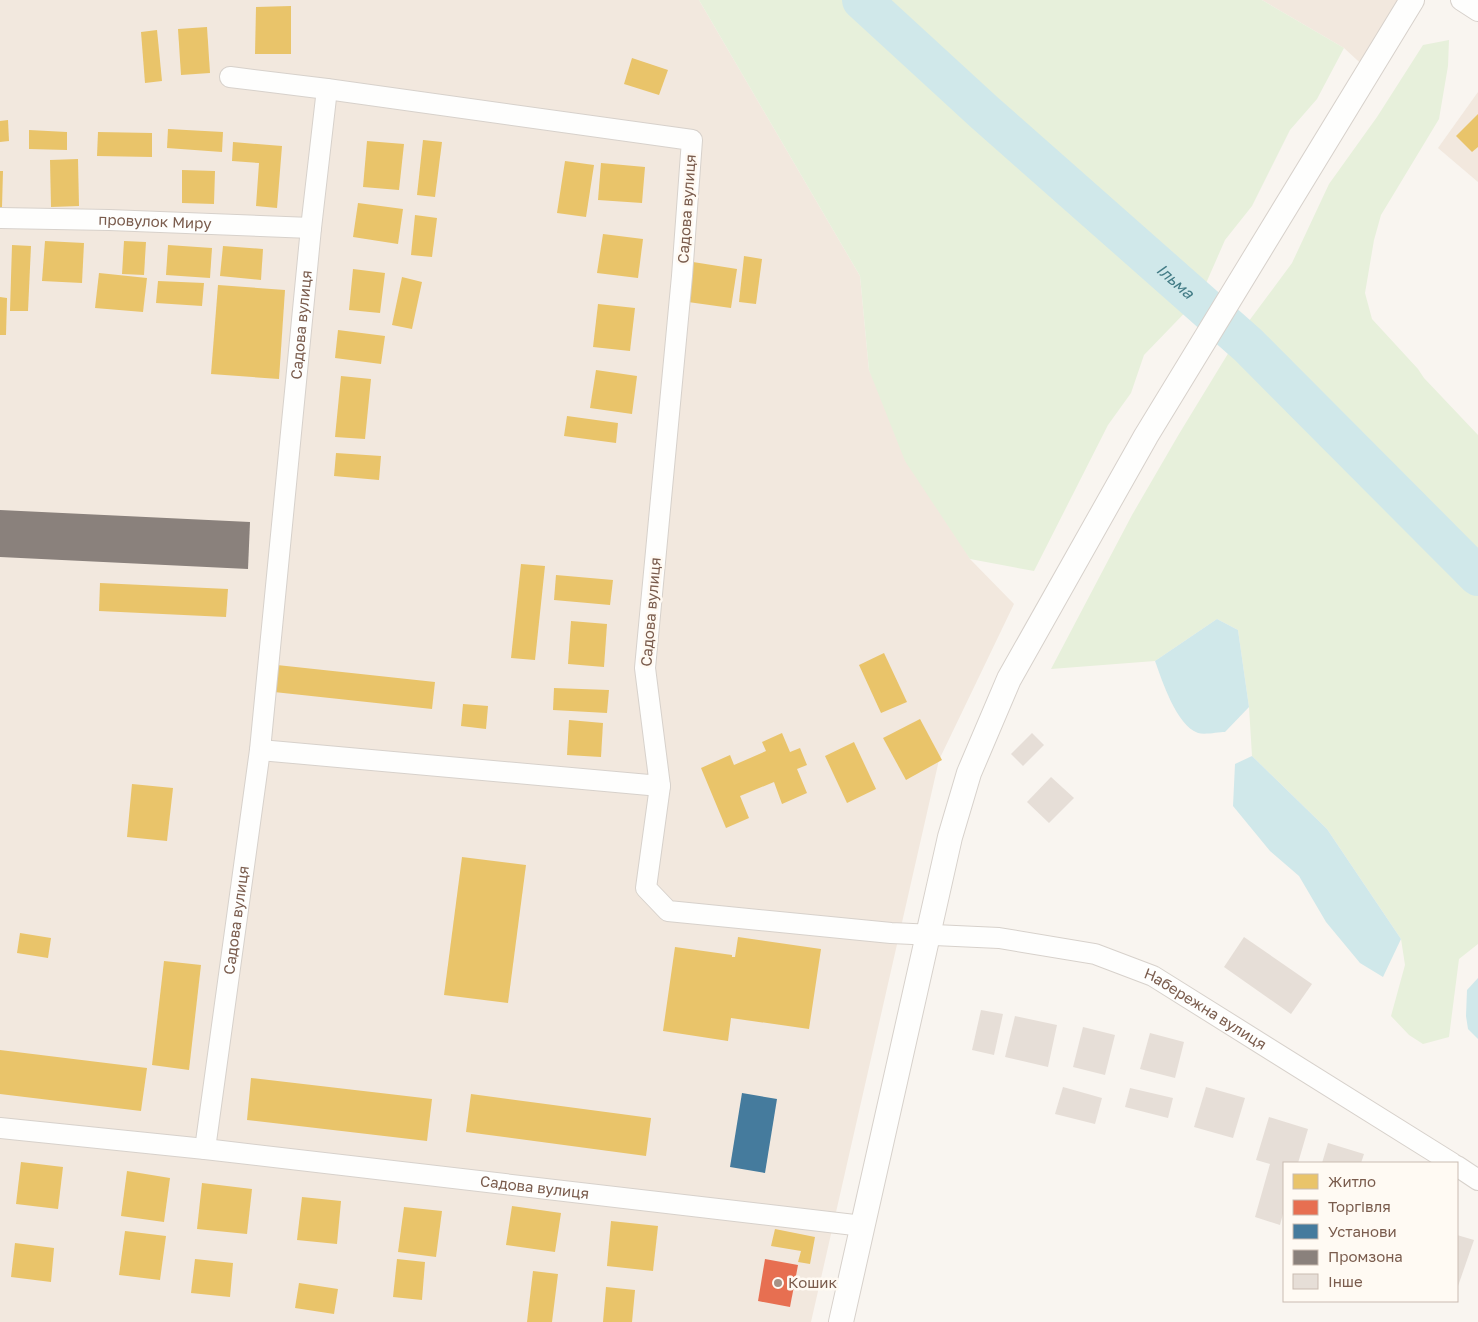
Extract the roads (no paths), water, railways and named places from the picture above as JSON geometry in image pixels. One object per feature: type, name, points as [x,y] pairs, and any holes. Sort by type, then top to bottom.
[{"type":"street","points":[[841,1322],[950,837],[969,773],[1009,679],[1146,436],[1412,0]]},
{"type":"street","points":[[1461,0],[1478,11]]},
{"type":"street","points":[[230,77],[327,89]]},
{"type":"street","name":"Садова вулиця","points":[[205,1149],[260,750],[311,228],[327,89],[692,140],[682,276],[645,668],[660,786]]},
{"type":"street","name":"провулок Миру","points":[[0,218],[109,220],[311,228]]},
{"type":"street","points":[[260,750],[660,786]]},
{"type":"street","name":"Набережна вулиця","points":[[660,786],[646,888],[668,911],[891,933],[999,938],[1095,954],[1153,976],[1450,1162]]},
{"type":"street","name":"Садова вулиця","points":[[0,1128],[205,1149],[863,1226]]},
{"type":"street","points":[[1458,1167],[1478,1180]]},
{"type":"water","points":[[1217,619],[1238,630],[1249,707],[1225,732],[1201,734],[1190,728],[1177,712],[1155,661]]},
{"type":"water","points":[[1252,756],[1327,829],[1401,939],[1383,977],[1360,963],[1326,922],[1299,876],[1270,851],[1233,806],[1235,764]]},
{"type":"water","points":[[1478,978],[1478,1039],[1468,1029],[1466,1016],[1467,990]]},
{"type":"waterway","name":"Ільма","points":[[862,0],[984,112],[1248,345],[1478,576]]},
{"type":"place","name":"Кошик","points":[[778,1283]]}]
